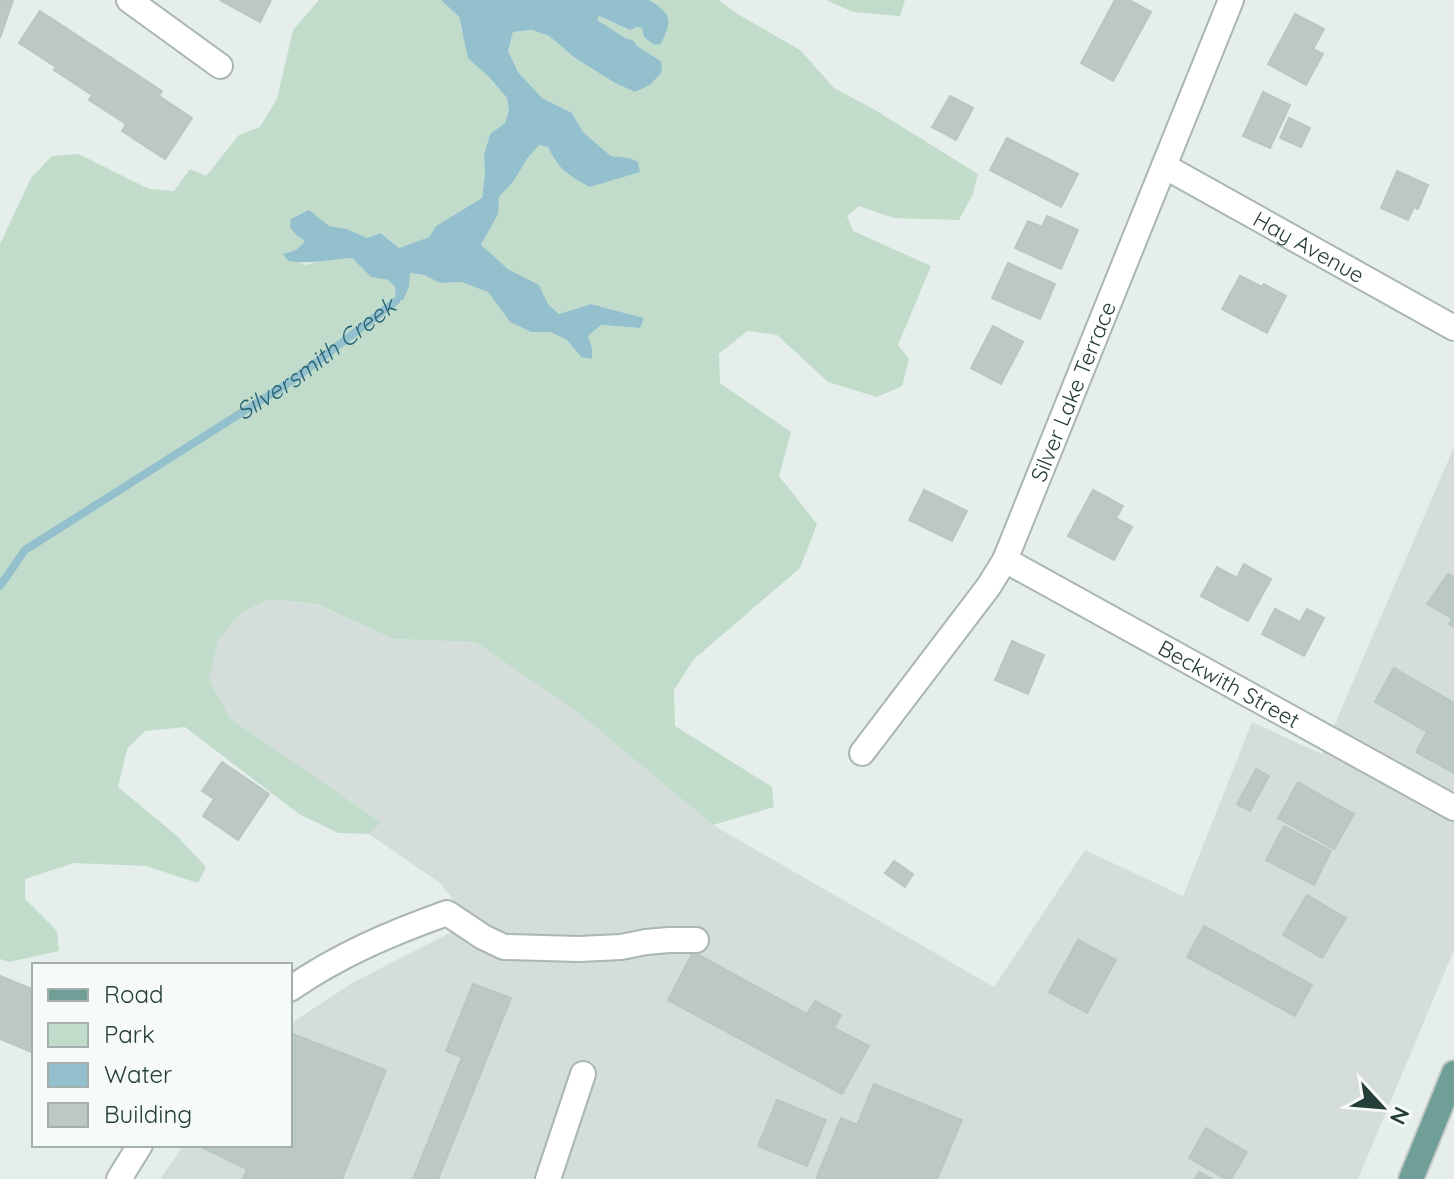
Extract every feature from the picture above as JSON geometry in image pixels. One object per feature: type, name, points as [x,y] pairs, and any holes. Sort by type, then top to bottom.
[{"type":"main road","points":[[1411,1179],[1454,1073]]},
{"type":"street","points":[[129,0],[220,66]]},
{"type":"street","name":"Silver Lake Terrace","points":[[862,753],[989,586],[1005,560],[1231,0]]},
{"type":"street","name":"Hay Avenue","points":[[1164,166],[1454,328]]},
{"type":"street","name":"Beckwith Street","points":[[1005,560],[1454,808]]},
{"type":"street","points":[[292,988],[316,971],[388,934],[447,913],[504,947],[621,947],[646,942],[696,940]]},
{"type":"street","points":[[548,1179],[583,1074]]},
{"type":"street","points":[[119,1179],[139,1147]]},
{"type":"shaded area","points":[[1454,447],[1454,950],[1358,1179],[160,1179],[183,1147],[292,1147],[292,1023],[352,983],[471,922],[440,883],[369,834],[380,821],[231,719],[209,680],[218,641],[241,613],[269,599],[316,604],[393,639],[475,642],[575,710],[713,825],[994,987],[1085,850],[1183,896],[1252,722],[1322,754]]},
{"type":"green space","points":[[319,0],[441,0],[459,17],[461,30],[489,77],[507,98],[509,110],[505,123],[490,134],[484,153],[482,198],[436,226],[429,237],[399,248],[382,233],[367,238],[347,229],[329,226],[296,250],[283,254],[305,265],[352,258],[371,277],[388,280],[395,287],[396,300],[410,273],[424,275],[440,283],[461,282],[488,292],[510,322],[531,332],[550,332],[567,340],[581,357],[592,348],[588,336],[601,325],[639,328],[644,318],[591,304],[559,314],[548,304],[539,285],[508,269],[481,246],[497,214],[499,197],[539,145],[548,147],[555,161],[619,177],[639,172],[629,158],[611,156],[583,132],[572,113],[542,98],[518,72],[508,51],[513,32],[532,30],[549,36],[575,58],[635,92],[650,85],[661,72],[661,61],[633,40],[596,21],[599,16],[630,30],[643,28],[649,0],[719,0],[800,50],[834,88],[978,174],[973,194],[959,220],[894,218],[859,206],[847,216],[853,231],[931,266],[898,345],[909,359],[902,386],[877,397],[828,382],[777,335],[747,331],[719,354],[720,383],[791,432],[779,476],[817,524],[800,568],[693,660],[674,690],[675,726],[772,787],[774,807],[713,825],[575,710],[475,642],[393,639],[317,604],[269,599],[241,613],[218,641],[209,680],[231,719],[381,822],[369,834],[338,833],[299,814],[185,727],[145,731],[127,749],[118,787],[176,835],[206,867],[198,883],[146,866],[74,863],[25,879],[25,899],[57,931],[59,951],[9,962],[0,959],[0,244],[31,178],[52,156],[79,154],[149,189],[174,191],[190,169],[206,176],[239,135],[260,127],[277,99],[293,30]]},
{"type":"green space","points":[[826,0],[905,0],[900,16],[853,12]]},
{"type":"water","points":[[441,0],[649,0],[668,18],[661,44],[654,45],[644,37],[642,28],[630,30],[599,16],[597,20],[633,40],[661,61],[662,72],[650,85],[635,92],[575,58],[549,36],[532,30],[513,32],[508,51],[518,72],[542,98],[572,113],[583,132],[611,156],[638,162],[640,172],[590,187],[565,171],[548,147],[539,145],[499,197],[498,214],[481,245],[508,269],[539,285],[548,304],[559,314],[591,304],[644,318],[640,328],[601,325],[588,336],[592,359],[581,357],[567,340],[550,332],[531,332],[510,322],[488,292],[461,282],[440,283],[424,275],[410,273],[409,287],[403,300],[396,301],[395,287],[388,280],[371,277],[352,258],[296,262],[288,261],[283,254],[296,250],[305,241],[290,227],[291,219],[309,210],[329,226],[347,229],[367,238],[381,233],[399,248],[429,237],[436,226],[482,198],[484,154],[490,134],[505,123],[509,110],[507,98],[468,58],[459,17]]},
{"type":"building","points":[[0,0],[13,0],[0,38]]},
{"type":"building","points":[[220,0],[271,0],[260,22]]},
{"type":"building","points":[[1115,0],[1129,0],[1151,12],[1113,81],[1081,63]]},
{"type":"building","points":[[40,11],[162,91],[159,96],[192,118],[165,159],[122,131],[126,124],[89,100],[92,95],[54,70],[56,67],[19,43]]},
{"type":"building","points":[[1295,14],[1324,29],[1313,49],[1323,54],[1306,85],[1268,64]]},
{"type":"building","points":[[1263,92],[1290,105],[1270,148],[1243,136]]},
{"type":"building","points":[[950,96],[973,108],[956,140],[932,127]]},
{"type":"building","points":[[1289,118],[1310,128],[1301,147],[1280,138]]},
{"type":"building","points":[[1007,138],[1078,174],[1061,207],[990,170]]},
{"type":"building","points":[[1397,171],[1428,185],[1418,209],[1414,207],[1408,220],[1381,208]]},
{"type":"building","points":[[1047,216],[1078,230],[1061,269],[1015,248],[1028,221],[1042,227]]},
{"type":"building","points":[[1008,263],[1055,284],[1040,319],[992,298]]},
{"type":"building","points":[[1240,276],[1286,296],[1267,333],[1222,309]]},
{"type":"building","points":[[993,326],[1023,342],[1001,384],[971,368]]},
{"type":"building","points":[[924,490],[967,511],[952,541],[909,520]]},
{"type":"building","points":[[1093,490],[1123,506],[1116,518],[1132,527],[1114,560],[1068,536]]},
{"type":"building","points":[[1244,564],[1271,579],[1248,621],[1201,596],[1217,567],[1237,578]]},
{"type":"building","points":[[1448,574],[1454,577],[1454,627],[1449,624],[1453,619],[1427,604]]},
{"type":"building","points":[[1275,609],[1300,622],[1307,609],[1324,618],[1304,656],[1262,634]]},
{"type":"building","points":[[1012,641],[1044,655],[1028,694],[995,680]]},
{"type":"building","points":[[1394,668],[1454,703],[1454,773],[1416,752],[1427,732],[1375,702]]},
{"type":"building","points":[[222,762],[269,794],[238,840],[203,816],[214,799],[202,791]]},
{"type":"building","points":[[1256,769],[1269,776],[1250,811],[1237,804]]},
{"type":"building","points":[[1298,782],[1354,814],[1334,849],[1278,818]]},
{"type":"building","points":[[1284,826],[1331,851],[1314,885],[1266,860]]},
{"type":"building","points":[[894,861],[913,874],[905,887],[885,873]]},
{"type":"building","points":[[1307,895],[1346,918],[1322,958],[1283,935]]},
{"type":"building","points":[[1204,926],[1312,985],[1295,1016],[1187,957]]},
{"type":"building","points":[[1078,940],[1116,960],[1087,1013],[1049,992]]},
{"type":"building","points":[[693,952],[807,1014],[815,1001],[841,1015],[834,1028],[869,1046],[842,1094],[668,1000]]},
{"type":"building","points":[[0,976],[32,989],[32,1052],[0,1039]]},
{"type":"building","points":[[473,984],[511,998],[438,1179],[413,1179],[462,1057],[446,1051]]},
{"type":"building","points":[[292,1034],[386,1070],[342,1179],[243,1179],[247,1169],[201,1147],[292,1147]]},
{"type":"building","points":[[874,1084],[962,1120],[937,1179],[816,1179],[841,1118],[857,1125]]},
{"type":"building","points":[[777,1100],[826,1120],[807,1166],[758,1146]]},
{"type":"building","points":[[1206,1128],[1247,1152],[1231,1179],[1189,1158]]},
{"type":"building","points":[[1199,1172],[1212,1179],[1195,1179]]},
{"type":"waterway","name":"Silversmith Creek","points":[[0,586],[25,550],[293,380],[396,301]]}]
